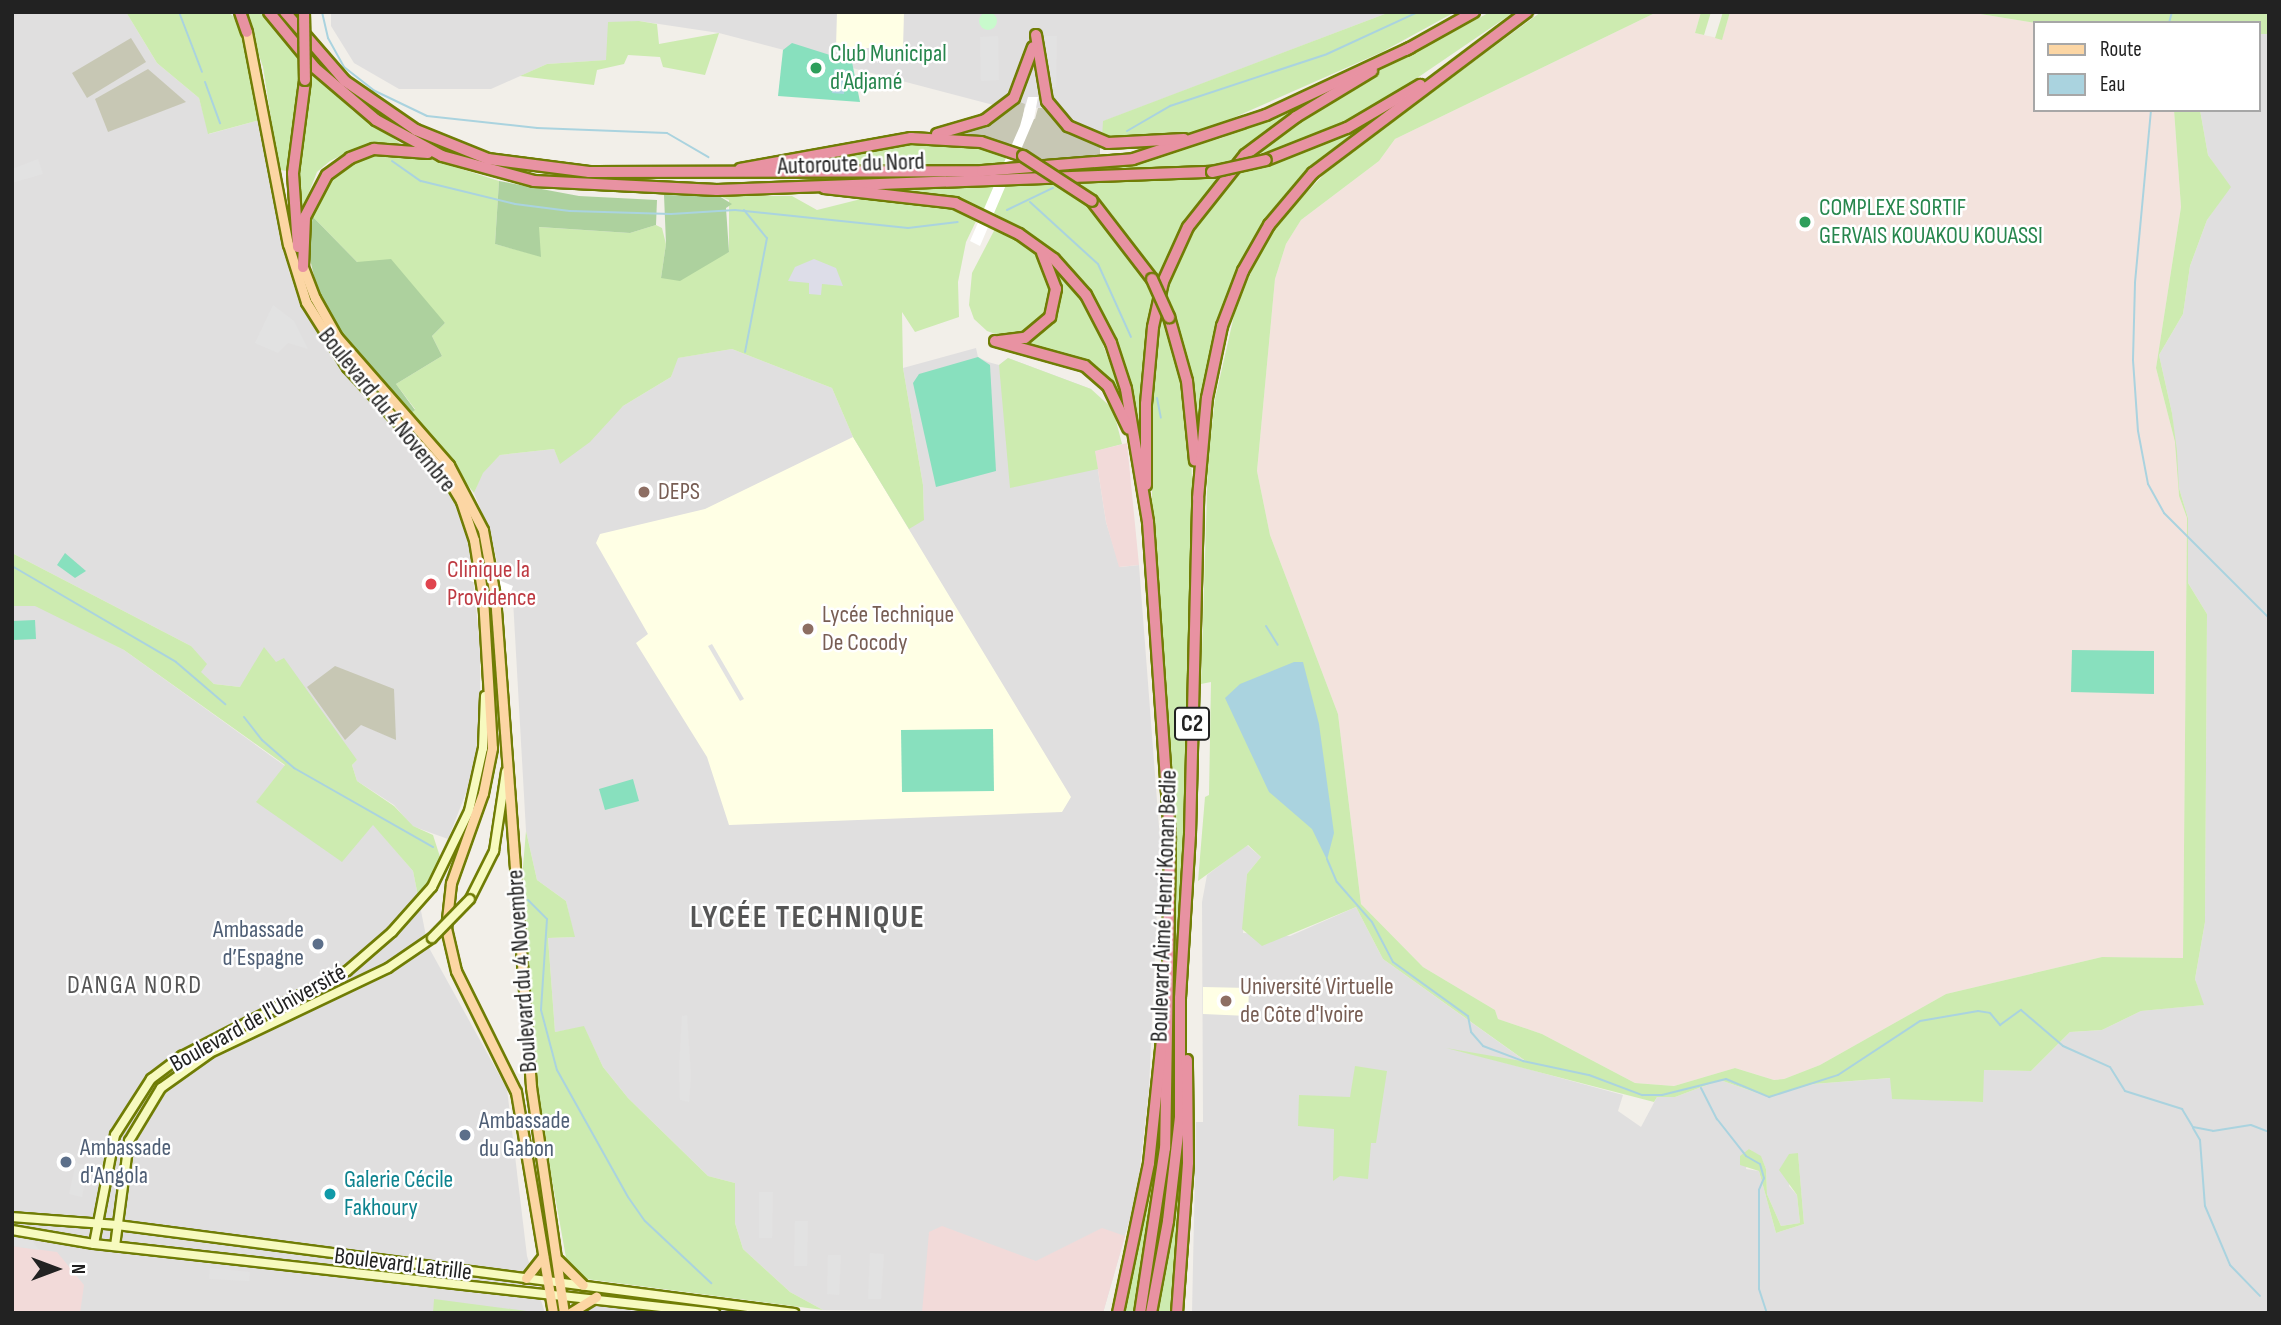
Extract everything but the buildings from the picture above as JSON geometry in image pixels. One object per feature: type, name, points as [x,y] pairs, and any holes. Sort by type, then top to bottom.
[{"type":"highway","points":[[240,12],[247,32]]},
{"type":"highway","name":"Autoroute du Nord","points":[[269,12],[315,68],[356,105],[442,156],[508,176],[559,184],[824,188],[1212,172],[1266,160],[1347,128],[1466,56]]},
{"type":"highway","name":"Autoroute du Nord","points":[[285,12],[345,81],[385,111],[449,146],[488,159],[538,167],[709,175],[1060,167],[1133,159],[1266,115],[1410,48]]},
{"type":"highway","points":[[303,267],[292,198],[305,80],[304,12]]},
{"type":"highway","points":[[1148,523],[1148,361],[1163,282],[1188,227],[1223,178],[1271,135],[1410,48],[1474,12]]},
{"type":"highway","points":[[1198,498],[1212,361],[1231,298],[1269,225],[1313,173],[1527,12]]},
{"type":"highway","points":[[709,175],[928,138],[985,120],[1014,98],[1028,69],[1035,35],[1047,101],[1079,133],[1128,144],[1200,138]]},
{"type":"highway","points":[[928,138],[981,142],[1023,156],[1092,201],[1152,279],[1169,317],[1187,381],[1198,498]]},
{"type":"highway","points":[[303,267],[307,207],[338,166],[362,153],[387,148],[442,156]]},
{"type":"highway","points":[[824,188],[955,203],[1000,223],[1039,248],[1074,280],[1104,327],[1126,389],[1148,523]]},
{"type":"highway","points":[[1039,248],[1051,268],[1056,289],[1050,317],[1025,338],[996,341],[1007,348],[1073,361],[1097,374],[1119,404],[1135,447]]},
{"type":"highway","name":"Boulevard Aimé Henri Konan Bedie","points":[[1151,1313],[1168,1221],[1180,1117],[1180,998],[1186,949],[1198,498]]},
{"type":"highway","name":"Boulevard Aimé Henri Konan Bedie","points":[[1140,1313],[1165,1147],[1170,956],[1170,839],[1148,523]]},
{"type":"highway","name":"C2","points":[[1177,1313],[1188,1162],[1186,949]]},
{"type":"highway","points":[[1118,1313],[1149,1163],[1170,956]]},
{"type":"main road","name":"Boulevard du 4 Novembre","points":[[247,32],[299,287],[347,367],[443,471],[461,501],[480,567],[492,720],[487,778],[452,883],[446,928],[456,971],[516,1092],[553,1313]]},
{"type":"main road","name":"Boulevard du 4 Novembre","points":[[303,267],[314,298],[337,337],[449,465],[473,506],[491,566],[531,1087],[564,1313]]},
{"type":"main road","name":"Boulevard de l'Université","points":[[94,1244],[115,1135],[151,1079],[182,1056],[347,971],[392,932],[432,887],[458,840],[478,776],[485,737],[486,647]]},
{"type":"main road","points":[[492,720],[504,719]]},
{"type":"main road","name":"Boulevard de l'Université","points":[[115,1246],[129,1140],[161,1088],[210,1053],[388,968],[432,938],[470,899],[494,851],[507,759]]},
{"type":"main road","name":"Boulevard Latrille","points":[[12,1217],[117,1225],[794,1313]]},
{"type":"main road","name":"Boulevard Latrille","points":[[12,1230],[94,1244],[562,1293],[715,1313]]},
{"type":"main road","points":[[526,1278],[544,1255]]},
{"type":"main road","points":[[557,1259],[583,1286]]},
{"type":"main road","points":[[503,1287],[504,1277]]},
{"type":"main road","points":[[570,1313],[596,1297]]},
{"type":"shaded area","points":[[12,12],[126,12],[157,63],[199,98],[209,134],[260,120],[289,271],[300,304],[344,368],[434,465],[455,501],[469,540],[480,646],[480,737],[473,775],[448,839],[412,826],[394,805],[357,781],[352,765],[357,760],[240,687],[214,684],[200,672],[191,646],[12,553]]},
{"type":"shaded area","points":[[331,12],[1390,12],[1104,121],[1102,137],[1047,108],[1001,107],[719,33],[639,21],[607,60],[547,64],[491,89],[399,89],[354,63],[331,26]]},
{"type":"shaded area","points":[[837,12],[904,12],[903,48],[836,48]]},
{"type":"shaded area","points":[[1657,12],[1701,12],[1695,33],[1722,39],[1730,12],[1968,12],[2032,23],[2032,112],[2174,112],[2181,207],[2156,368],[2175,442],[2179,496],[2187,518],[2183,958],[2102,957],[1946,994],[1820,1065],[1784,1079],[1774,1080],[1735,1068],[1674,1086],[1635,1083],[1542,1034],[1498,1019],[1495,1010],[1423,967],[1361,904],[1338,714],[1270,535],[1257,471],[1275,279],[1286,244],[1301,220],[1379,161],[1395,139]]},
{"type":"shaded area","points":[[2260,34],[2269,34],[2269,1313],[1192,1313],[1196,1122],[1203,1122],[1202,902],[1207,875],[1247,845],[1261,857],[1247,874],[1243,933],[1290,936],[1356,907],[1383,959],[1528,1063],[1465,1052],[1623,1095],[1618,1111],[1641,1127],[1657,1097],[1675,1097],[1720,1080],[1769,1097],[1813,1084],[1891,1078],[1892,1098],[1982,1102],[1983,1070],[2031,1071],[2070,1032],[2102,1030],[2141,1011],[2203,1005],[2195,979],[2205,922],[2207,614],[2188,583],[2188,518],[2179,488],[2172,413],[2159,355],[2183,314],[2190,266],[2207,220],[2230,187],[2208,155],[2200,112],[2260,112]],"holes":[[[1749,1149],[1761,1157],[1766,1169],[1767,1194],[1781,1226],[1800,1223],[1797,1195],[1789,1186],[1798,1154],[1804,1224],[1776,1233],[1759,1171],[1746,1169]]]},
{"type":"shaded area","points":[[998,36],[999,80],[981,81],[980,37]]},
{"type":"shaded area","points":[[1042,36],[1057,36],[1056,87],[1051,87]]},
{"type":"shaded area","points":[[131,38],[146,62],[87,98],[72,73]]},
{"type":"shaded area","points":[[148,69],[186,102],[108,132],[95,99]]},
{"type":"shaded area","points":[[1017,101],[1025,104],[1023,116],[1035,119],[1038,108],[1047,108],[1066,130],[1100,144],[1100,157],[1048,162],[1016,145],[961,134],[997,117]]},
{"type":"shaded area","points":[[38,159],[43,174],[12,183],[12,169]]},
{"type":"shaded area","points":[[814,259],[836,268],[843,286],[822,284],[821,295],[809,294],[809,283],[788,281],[795,267]]},
{"type":"shaded area","points":[[273,305],[294,321],[308,349],[288,343],[278,353],[255,343]]},
{"type":"shaded area","name":"LYCÉE TECHNIQUE","points":[[976,348],[978,357],[988,362],[999,365],[1008,358],[1091,389],[1122,444],[1095,451],[1106,522],[1120,567],[1139,565],[1160,840],[1149,1090],[1137,1194],[1103,1313],[823,1310],[790,1292],[743,1249],[735,1223],[735,1183],[708,1176],[628,1098],[603,1067],[584,1027],[555,1032],[548,938],[574,937],[566,901],[537,880],[526,831],[513,600],[505,597],[491,535],[474,493],[482,473],[500,455],[554,449],[560,463],[623,406],[671,377],[677,358],[732,349],[832,388],[853,437],[924,520],[923,485],[903,368]]},
{"type":"shaded area","name":"Lycée Technique De Cocody","points":[[853,437],[1071,797],[1062,812],[729,825],[707,757],[636,643],[648,634],[596,543],[600,534],[705,509]]},
{"type":"shaded area","points":[[1127,443],[1139,565],[1119,567],[1106,522],[1095,451]]},
{"type":"shaded area","points":[[12,605],[35,605],[124,650],[285,766],[257,801],[342,861],[373,824],[413,871],[428,946],[507,1089],[527,1256],[545,1313],[12,1313]]},
{"type":"shaded area","points":[[712,644],[744,699],[740,701],[708,646]]},
{"type":"shaded area","points":[[335,666],[394,689],[396,740],[361,725],[345,740],[307,687]]},
{"type":"shaded area","name":"Université Virtuelle de Côte d'Ivoire","points":[[1203,987],[1249,988],[1248,1016],[1203,1014]]},
{"type":"shaded area","points":[[687,1015],[691,1076],[689,1102],[680,1100],[679,1068],[682,1016]]},
{"type":"shaded area","points":[[76,1163],[88,1166],[82,1197],[69,1194]]},
{"type":"shaded area","points":[[759,1192],[773,1192],[772,1238],[759,1238]]},
{"type":"shaded area","points":[[795,1221],[808,1221],[807,1266],[794,1266]]},
{"type":"shaded area","points":[[942,1226],[1036,1261],[1102,1228],[1125,1236],[1103,1313],[922,1313],[929,1232]]},
{"type":"shaded area","points":[[12,1237],[31,1239],[39,1250],[12,1246]]},
{"type":"shaded area","points":[[12,1246],[57,1252],[84,1285],[80,1313],[12,1313]]},
{"type":"shaded area","points":[[870,1253],[884,1254],[881,1299],[868,1299]]},
{"type":"shaded area","points":[[828,1255],[841,1255],[839,1295],[827,1294]]},
{"type":"shaded area","points":[[210,1268],[250,1272],[249,1281],[209,1279]]},
{"type":"shaded area","points":[[589,1304],[630,1310],[633,1313],[576,1313]]},
{"type":"green space","points":[[126,12],[228,12],[235,18],[252,70],[260,120],[208,134],[199,98],[157,63]]},
{"type":"green space","points":[[244,12],[260,12],[300,60],[288,171],[279,170],[263,67]]},
{"type":"green space","points":[[988,12],[994,15],[997,21],[994,27],[988,30],[982,27],[979,21],[982,15]]},
{"type":"green space","points":[[1390,12],[1455,12],[1382,52],[1217,125],[1186,135],[1102,137],[1103,121]]},
{"type":"green space","points":[[1490,12],[1514,12],[1376,106],[1312,138],[1212,168],[1080,175],[1079,169],[1139,161],[1222,138],[1420,50]]},
{"type":"green space","points":[[1541,12],[1657,12],[1395,139],[1379,161],[1301,220],[1286,244],[1275,279],[1257,471],[1270,535],[1338,714],[1361,904],[1423,967],[1495,1010],[1498,1019],[1542,1034],[1635,1083],[1674,1086],[1735,1068],[1774,1080],[1784,1079],[1820,1065],[1946,994],[2102,957],[2183,958],[2187,518],[2179,496],[2175,442],[2156,368],[2181,207],[2174,112],[2200,112],[2208,155],[2231,187],[2207,220],[2190,266],[2183,314],[2159,355],[2172,413],[2177,451],[2179,488],[2188,518],[2188,583],[2207,614],[2205,922],[2195,979],[2204,1005],[2141,1011],[2102,1030],[2070,1032],[2031,1071],[1984,1070],[1983,1102],[1892,1099],[1890,1078],[1813,1084],[1769,1097],[1720,1080],[1675,1097],[1657,1097],[1654,1102],[1446,1048],[1527,1062],[1383,959],[1356,907],[1262,946],[1242,929],[1247,874],[1261,857],[1248,845],[1198,881],[1205,797],[1209,795],[1211,682],[1201,684],[1208,460],[1215,399],[1238,298],[1275,226],[1331,167]]},
{"type":"green space","points":[[1701,12],[1711,12],[1704,35],[1695,33]]},
{"type":"green space","points":[[1723,12],[1730,12],[1722,40],[1715,38]]},
{"type":"green space","points":[[1968,12],[2262,12],[2269,15],[2269,34],[2260,34],[2260,21],[2032,23]]},
{"type":"green space","points":[[639,21],[657,24],[659,44],[719,33],[705,75],[663,67],[660,57],[628,55],[624,64],[597,70],[594,85],[520,76],[547,64],[606,60],[608,22]]},
{"type":"green space","name":"Club Municipal d'Adjamé","points":[[792,43],[852,62],[860,102],[778,96],[783,50]]},
{"type":"green space","points":[[310,71],[353,111],[400,143],[356,148],[330,161],[317,172],[300,215],[299,173]]},
{"type":"green space","points":[[1381,114],[1323,161],[1240,267],[1219,321],[1199,434],[1194,379],[1166,293],[1196,226],[1235,173],[1315,148]]},
{"type":"green space","points":[[907,142],[983,147],[1032,163],[789,167]]},
{"type":"green space","points":[[375,153],[424,157],[499,181],[495,244],[540,256],[538,227],[630,233],[656,225],[662,228],[666,244],[661,278],[729,252],[729,200],[719,196],[792,196],[817,210],[861,199],[922,202],[978,217],[966,242],[958,282],[959,317],[915,332],[902,312],[903,368],[923,485],[924,520],[909,529],[853,437],[832,388],[732,349],[678,358],[671,377],[623,406],[590,442],[560,464],[554,449],[500,455],[483,473],[474,493],[411,413],[415,409],[396,384],[442,356],[432,336],[445,323],[357,262],[314,218],[308,233],[309,217],[328,181],[352,161]]},
{"type":"green space","points":[[1219,177],[1185,222],[1160,279],[1111,213],[1081,184]]},
{"type":"green space","points":[[499,181],[579,196],[657,200],[656,225],[630,233],[539,227],[541,257],[495,244]]},
{"type":"green space","points":[[1064,184],[1105,221],[1155,295],[1142,376],[1141,448],[1130,387],[1115,341],[1089,291],[1067,265],[1041,241],[989,210],[891,188]]},
{"type":"green space","points":[[664,195],[719,196],[732,204],[726,208],[729,252],[680,281],[661,278],[666,244]]},
{"type":"green space","points":[[313,217],[357,262],[391,259],[445,323],[432,336],[442,356],[396,384],[415,410],[411,413],[341,335],[319,296],[307,247]]},
{"type":"green space","points":[[997,225],[1036,249],[1052,280],[1047,316],[1023,335],[1004,337],[987,331],[974,319],[969,305],[972,273]]},
{"type":"green space","points":[[1058,271],[1091,313],[1123,398],[1110,381],[1086,363],[1018,346],[1039,336],[1054,321],[1061,300]]},
{"type":"green space","points":[[1162,310],[1177,349],[1190,433],[1193,502],[1183,901],[1179,954],[1171,954],[1175,838],[1152,503],[1152,372]]},
{"type":"green space","points":[[978,357],[990,365],[996,471],[936,487],[913,383],[919,374]]},
{"type":"green space","points":[[1008,358],[1091,389],[1113,409],[1122,444],[1095,451],[1098,469],[1010,488],[999,365]]},
{"type":"green space","points":[[12,553],[191,646],[207,664],[201,672],[214,684],[240,687],[264,647],[276,662],[284,658],[357,760],[352,765],[357,781],[394,806],[413,826],[433,835],[441,860],[428,884],[418,896],[413,871],[373,825],[342,862],[256,802],[285,765],[124,650],[35,606],[13,606]]},
{"type":"green space","points":[[65,553],[86,571],[75,578],[57,565]]},
{"type":"green space","points":[[35,620],[36,639],[12,640],[12,621]]},
{"type":"green space","points":[[2072,650],[2154,651],[2154,694],[2071,692]]},
{"type":"green space","points":[[993,729],[994,791],[902,792],[901,730]]},
{"type":"green space","points":[[633,779],[639,801],[605,810],[599,789]]},
{"type":"green space","points":[[526,831],[537,880],[566,901],[575,937],[548,938],[555,1032],[584,1026],[603,1067],[628,1098],[708,1176],[735,1183],[735,1223],[743,1249],[790,1292],[823,1310],[586,1279],[576,1276],[567,1263],[540,1113],[522,878]]},
{"type":"green space","points":[[1355,1066],[1387,1071],[1376,1143],[1371,1143],[1368,1179],[1340,1176],[1333,1181],[1334,1129],[1298,1126],[1299,1095],[1350,1097]]},
{"type":"green space","points":[[1182,1136],[1184,1191],[1171,1313],[1158,1313],[1175,1219]]},
{"type":"green space","points":[[1749,1149],[1761,1156],[1766,1169],[1767,1194],[1781,1226],[1800,1223],[1797,1195],[1779,1170],[1789,1154],[1798,1153],[1804,1224],[1776,1233],[1759,1171],[1740,1165],[1740,1156]]},
{"type":"green space","points":[[1155,1154],[1145,1256],[1133,1313],[1122,1313]]},
{"type":"green space","points":[[434,1299],[534,1312],[535,1313],[433,1313]]},
{"type":"water","points":[[834,69],[846,70],[844,94],[832,93]]},
{"type":"water","points":[[1294,662],[1303,662],[1319,724],[1334,833],[1327,860],[1312,829],[1269,792],[1225,698],[1240,684]]},
{"type":"pier","points":[[1028,97],[1038,97],[1034,119],[980,246],[970,241],[1020,126]]},
{"type":"pier","points":[[470,568],[513,586],[509,597],[466,579]]},
{"type":"waterway","points":[[179,12],[202,72]]},
{"type":"waterway","points":[[322,12],[328,38],[344,67],[373,90],[427,116],[537,128],[667,133],[708,157]]},
{"type":"waterway","points":[[1127,131],[1170,106],[1327,54],[1418,12]]},
{"type":"waterway","points":[[2170,21],[2172,12]]},
{"type":"waterway","points":[[205,82],[220,123]]},
{"type":"waterway","points":[[2151,112],[2135,283],[2133,360],[2138,431],[2148,484],[2164,513],[2269,618]]},
{"type":"waterway","points":[[392,161],[421,181],[515,204],[570,211],[671,214],[735,210],[908,228],[958,222]]},
{"type":"waterway","points":[[1007,210],[1053,188]]},
{"type":"waterway","points":[[1030,202],[1098,264],[1131,337]]},
{"type":"waterway","points":[[744,210],[767,238],[745,352]]},
{"type":"waterway","points":[[1157,398],[1161,418]]},
{"type":"waterway","points":[[12,566],[176,662],[225,704]]},
{"type":"waterway","points":[[1266,626],[1278,645]]},
{"type":"waterway","points":[[244,717],[262,740],[294,768],[433,847]]},
{"type":"waterway","points":[[1327,859],[1337,882],[1372,922],[1393,962],[1468,1016],[1471,1032],[1483,1046],[1523,1061],[1589,1075],[1642,1095],[1662,1095],[1726,1079],[1769,1097],[1838,1075],[1920,1021],[1978,1011],[1990,1013],[2000,1025],[2021,1010],[2063,1046],[2110,1067],[2125,1091],[2182,1109],[2193,1127],[2213,1131],[2251,1125],[2269,1132]]},
{"type":"waterway","points":[[528,900],[547,919],[541,1010],[557,1070],[628,1197],[645,1221],[711,1283]]},
{"type":"waterway","points":[[1701,1088],[1717,1119],[1746,1156],[1760,1164],[1764,1178],[1759,1190],[1759,1289],[1767,1313]]},
{"type":"waterway","points":[[2193,1128],[2200,1140],[2205,1206],[2230,1265],[2260,1296]]},
{"type":"place","name":"Club Municipal d'Adjamé","points":[[816,68]]},
{"type":"place","name":"COMPLEXE SORTIF GERVAIS KOUAKOU KOUASSI","points":[[1805,222]]},
{"type":"place","name":"DEPS","points":[[644,492]]},
{"type":"place","name":"Clinique la Providence","points":[[431,584]]},
{"type":"place","name":"Lycée Technique De Cocody","points":[[808,629]]},
{"type":"place","name":"Ambassade d’Espagne","points":[[318,944]]},
{"type":"place","name":"Université Virtuelle de Côte d'Ivoire","points":[[1226,1001]]},
{"type":"place","name":"Ambassade du Gabon","points":[[465,1135]]},
{"type":"place","name":"Ambassade d'Angola","points":[[66,1162]]},
{"type":"place","name":"Galerie Cécile Fakhoury","points":[[330,1194]]},
{"type":"district","name":"LYCÉE TECHNIQUE","points":[[808,918]]},
{"type":"district","name":"DANGA NORD","points":[[135,986]]}]
